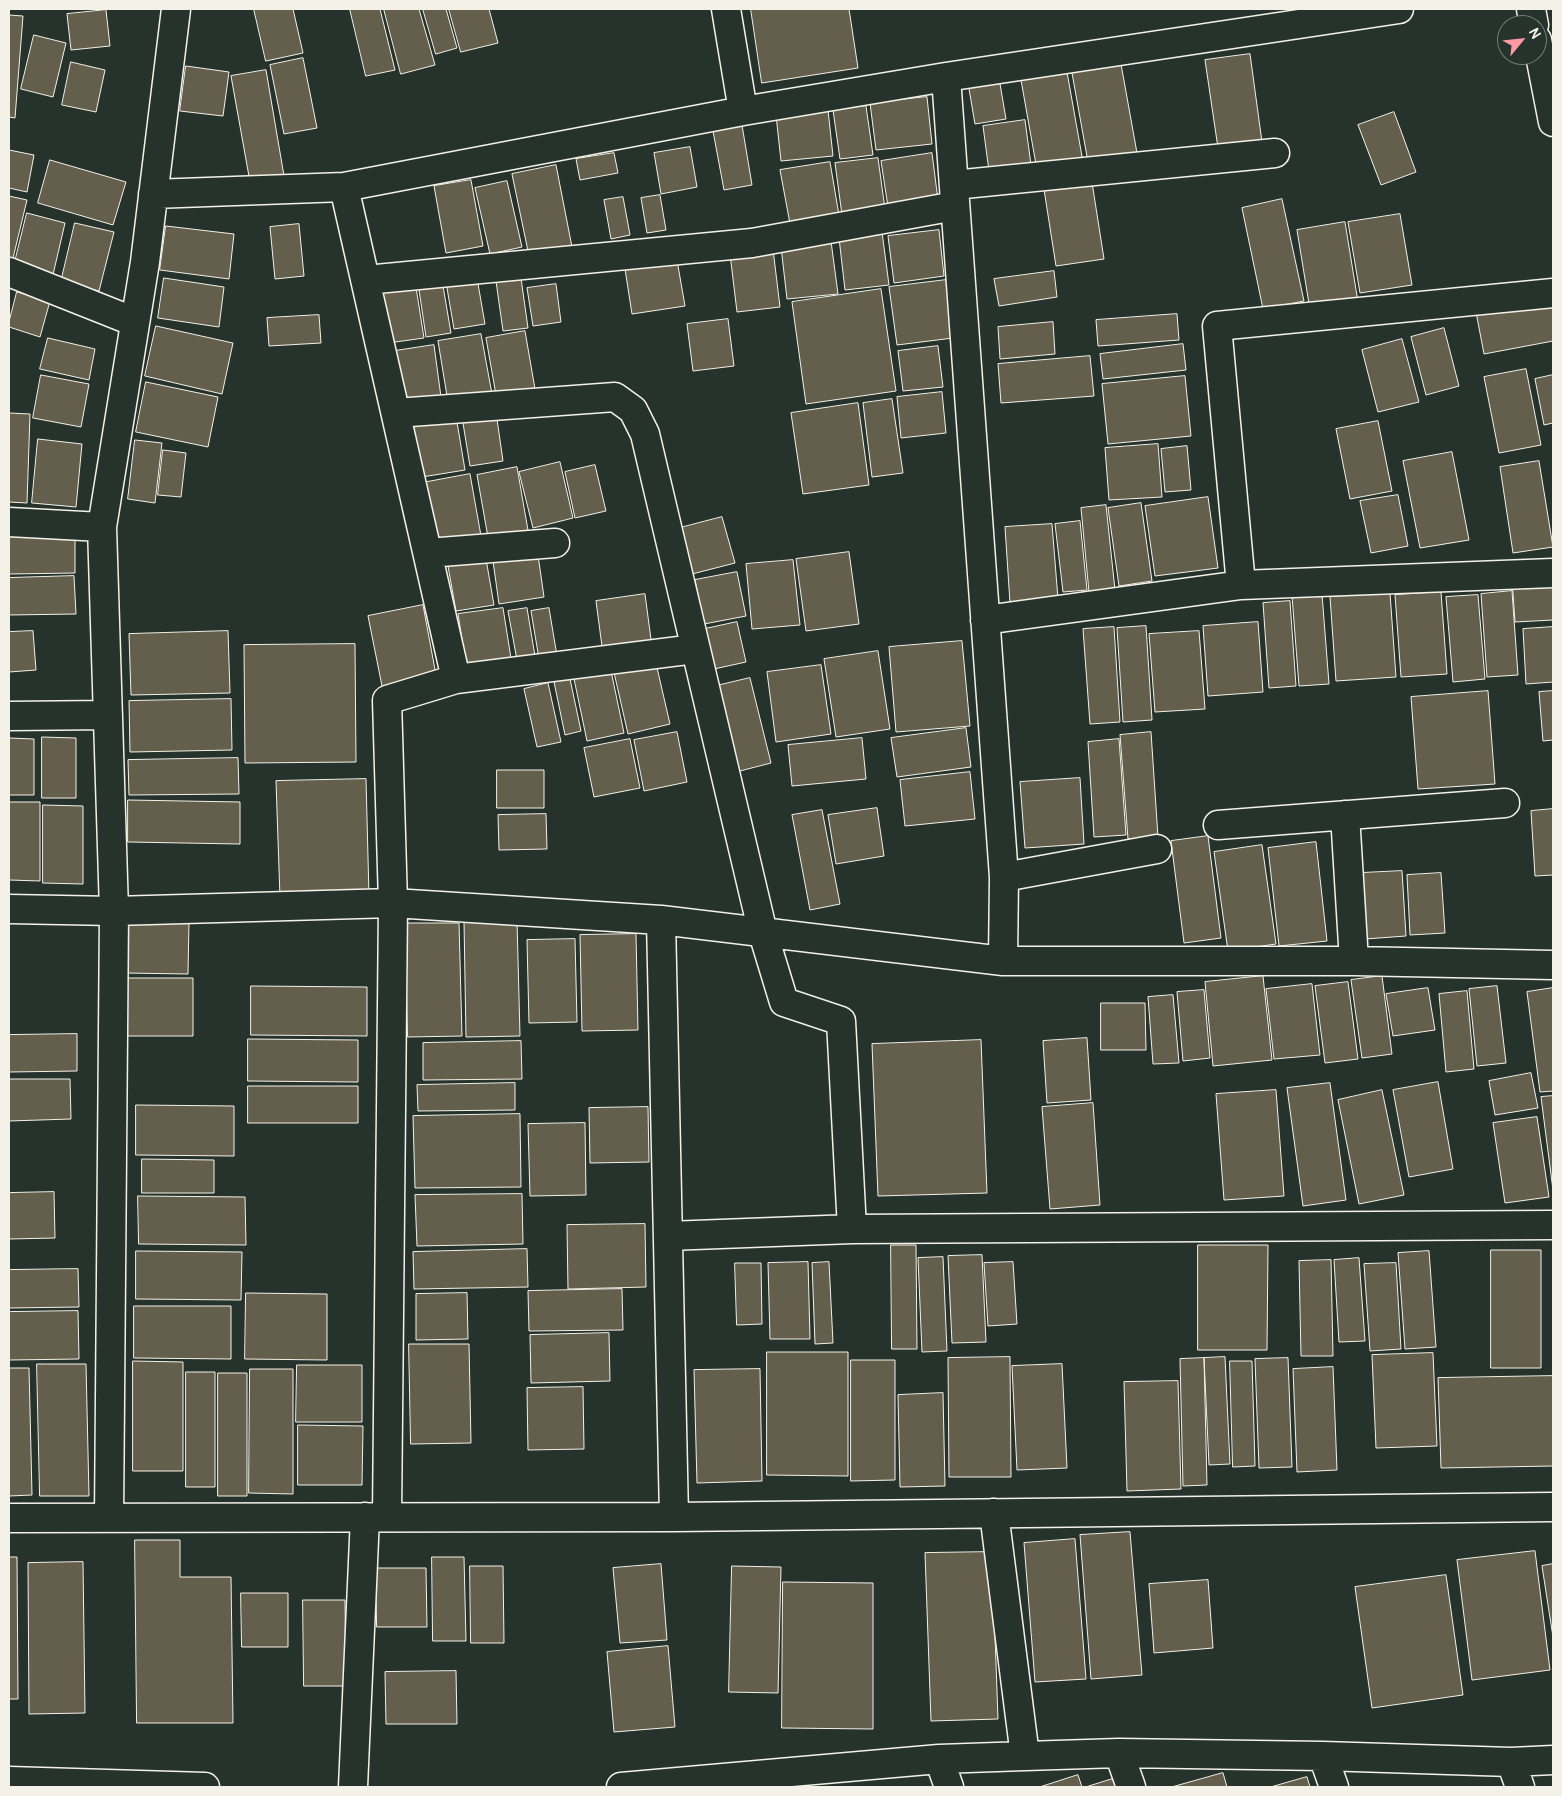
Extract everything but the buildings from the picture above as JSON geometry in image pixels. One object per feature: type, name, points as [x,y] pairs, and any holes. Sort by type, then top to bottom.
[{"type":"street","points":[[109,1518],[114,911],[102,527],[135,322],[176,9]]},
{"type":"street","points":[[726,9],[743,111]]},
{"type":"street","points":[[153,194],[344,187],[743,111],[946,77],[1399,9]]},
{"type":"street","points":[[1542,65],[1553,122]]},
{"type":"street","points":[[946,77],[1004,877],[1003,961]]},
{"type":"street","points":[[366,280],[752,243],[955,196],[1275,153]]},
{"type":"street","points":[[344,187],[456,680]]},
{"type":"street","points":[[9,272],[135,322]]},
{"type":"street","points":[[1241,585],[1217,326],[1553,293]]},
{"type":"street","points":[[396,413],[615,397],[634,410],[645,434],[763,933],[784,1002],[840,1021],[852,1229]]},
{"type":"street","points":[[9,522],[102,527]]},
{"type":"street","points":[[428,553],[555,543]]},
{"type":"street","points":[[985,620],[1241,585],[1553,573]]},
{"type":"street","points":[[353,1787],[376,1517],[392,903],[387,700],[456,680],[695,648]]},
{"type":"street","points":[[9,716],[108,715]]},
{"type":"street","points":[[1218,825],[1505,802]]},
{"type":"street","points":[[1345,815],[1354,961]]},
{"type":"street","points":[[1004,877],[1157,849]]},
{"type":"street","points":[[9,909],[114,911],[392,903],[661,920],[1003,961],[1354,961],[1553,966]]},
{"type":"street","points":[[661,920],[674,1517]]},
{"type":"street","points":[[668,1236],[852,1229],[1553,1225]]},
{"type":"street","points":[[9,1518],[674,1517],[1553,1507]]},
{"type":"street","points":[[994,1513],[1025,1756]]},
{"type":"street","points":[[1119,1753],[1131,1787]]},
{"type":"street","points":[[621,1787],[761,1781],[939,1758],[1119,1753],[1323,1756],[1515,1775],[1553,1760]]},
{"type":"street","points":[[1323,1756],[1334,1787]]},
{"type":"street","points":[[939,1758],[949,1787]]},
{"type":"street","points":[[9,1781],[205,1787]]}]
